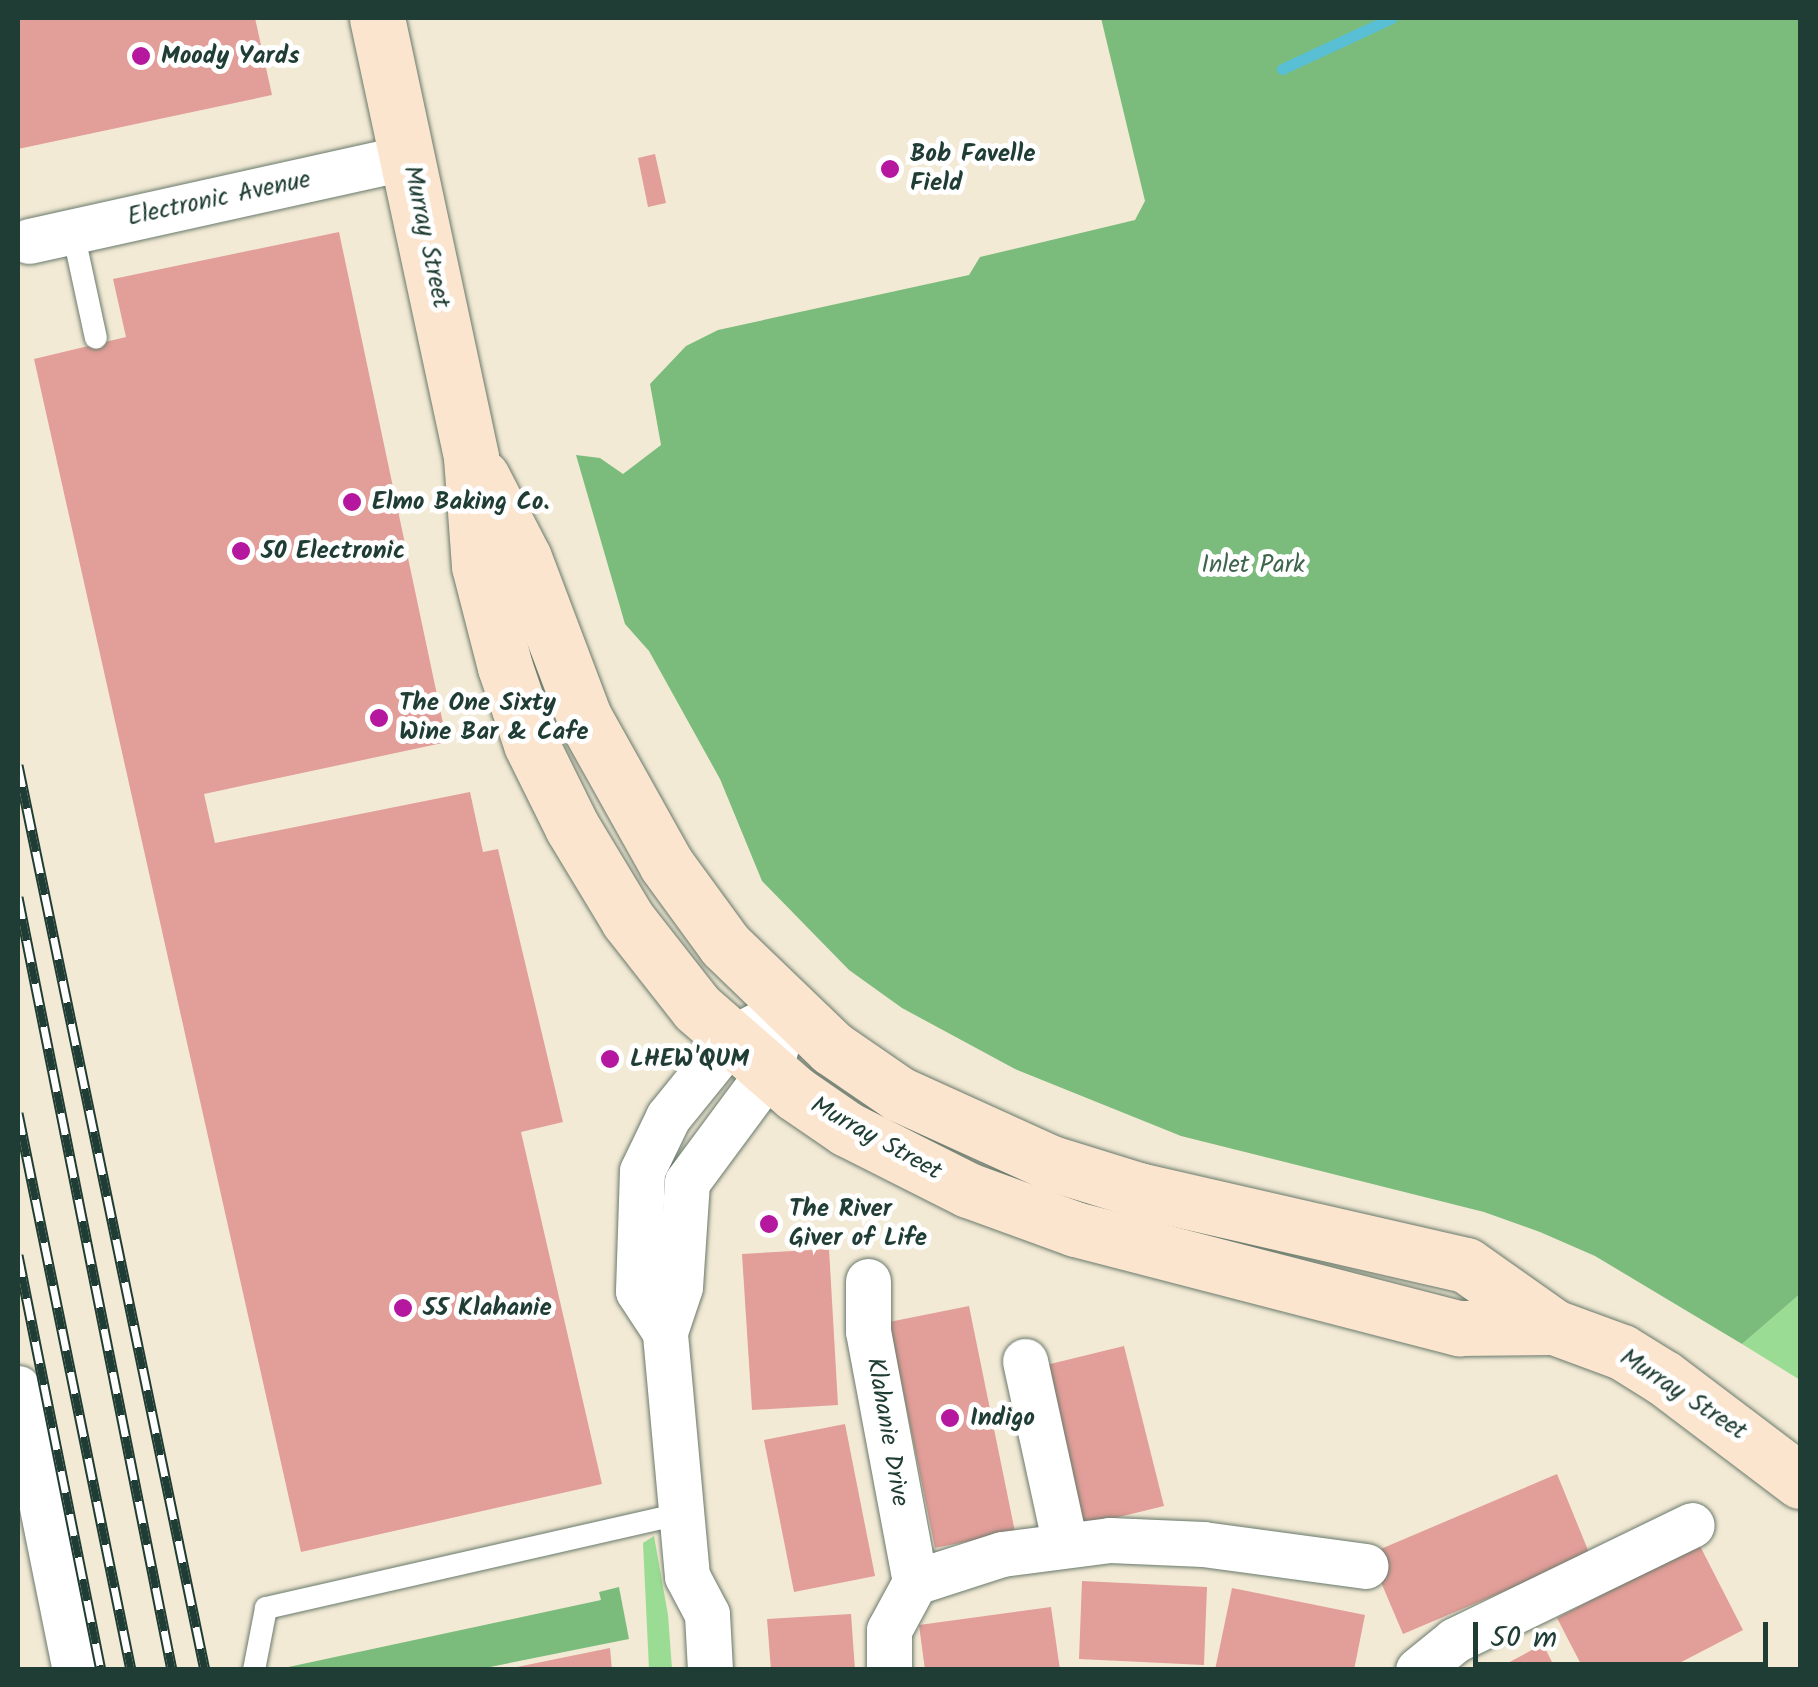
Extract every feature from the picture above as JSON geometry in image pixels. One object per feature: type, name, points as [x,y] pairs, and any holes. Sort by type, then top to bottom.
[{"type":"main road","name":"Murray Street","points":[[378,18],[471,457],[479,566],[532,744],[628,920],[697,1008],[751,1055],[864,1138],[968,1190],[1075,1229],[1459,1328],[1554,1327]]},
{"type":"main road","name":"Murray Street","points":[[471,457],[524,558],[555,652],[617,784],[725,945],[787,1009],[900,1094],[971,1131],[1138,1190],[1466,1264],[1554,1327],[1622,1352],[1664,1378],[1800,1482]]},
{"type":"street","name":"Electronic Avenue","points":[[29,241],[410,156]]},
{"type":"street","points":[[710,1670],[706,1614],[686,1576],[665,1332],[638,1291],[642,1170],[668,1117],[751,1055],[787,1009]]},
{"type":"street","name":"Klahanie Drive","points":[[868,1280],[868,1331],[915,1582]]},
{"type":"street","points":[[1026,1362],[1065,1544]]},
{"type":"street","points":[[18,1388],[74,1670]]},
{"type":"street","points":[[1418,1670],[1455,1640],[1692,1526]]},
{"type":"street","points":[[889,1670],[890,1630],[915,1582],[955,1565],[1065,1544],[1203,1544],[1366,1566]]},
{"type":"street","points":[[679,1670],[675,1611],[686,1576]]},
{"type":"lane","points":[[73,232],[96,338]]},
{"type":"lane","points":[[254,1670],[266,1608],[679,1514]]},
{"type":"green space","name":"Inlet Park","points":[[1101,18],[1800,18],[1800,1294],[1742,1344],[1595,1256],[1540,1232],[1484,1212],[1181,1136],[1015,1069],[902,1008],[849,970],[762,881],[720,779],[649,651],[625,624],[576,455],[600,458],[623,474],[661,445],[650,384],[686,346],[718,330],[969,275],[980,257],[1135,220],[1145,201]]},
{"type":"green space","points":[[1800,1294],[1800,1380],[1742,1344]]},
{"type":"green space","points":[[654,1536],[668,1615],[672,1669],[649,1669],[643,1543]]},
{"type":"green space","points":[[619,1587],[629,1639],[480,1669],[279,1669],[601,1600],[599,1592]]},
{"type":"building","name":"Moody Yards","points":[[18,18],[255,18],[272,95],[18,149]]},
{"type":"building","points":[[655,154],[666,203],[648,207],[638,158]]},
{"type":"building","points":[[339,232],[447,742],[204,794],[215,843],[470,792],[483,852],[498,849],[563,1122],[521,1132],[602,1484],[301,1552],[34,359],[126,337],[113,279]]},
{"type":"building","points":[[829,1249],[838,1405],[752,1410],[742,1254]]},
{"type":"building","name":"Indigo","points":[[969,1306],[1015,1532],[935,1548],[889,1322]]},
{"type":"building","name":"Indigo","points":[[1124,1346],[1164,1506],[1078,1527],[1038,1367]]},
{"type":"building","points":[[845,1424],[875,1576],[794,1592],[764,1440]]},
{"type":"building","points":[[1557,1474],[1590,1555],[1403,1634],[1369,1554]]},
{"type":"building","points":[[1699,1544],[1743,1630],[1666,1670],[1584,1670],[1557,1618]]},
{"type":"building","points":[[1082,1581],[1207,1587],[1204,1665],[1079,1659]]},
{"type":"building","points":[[1232,1588],[1365,1615],[1354,1670],[1215,1670]]},
{"type":"building","points":[[1051,1607],[1060,1670],[925,1670],[919,1625]]},
{"type":"building","points":[[851,1614],[855,1670],[771,1670],[767,1619]]},
{"type":"building","points":[[1543,1644],[1556,1670],[1496,1670],[1504,1665]]},
{"type":"building","points":[[610,1648],[612,1670],[512,1670],[512,1668]]},
{"type":"waterway","points":[[1282,69],[1392,18]]},
{"type":"railway","points":[[18,765],[205,1670]]},
{"type":"railway","points":[[18,897],[172,1670]]},
{"type":"railway","points":[[18,1113],[131,1670]]},
{"type":"railway","points":[[18,1255],[101,1670]]},
{"type":"place","name":"Moody Yards","points":[[141,56]]},
{"type":"place","name":"Bob Favelle Field","points":[[890,169]]},
{"type":"place","name":"Elmo Baking Co.","points":[[352,502]]},
{"type":"place","name":"50 Electronic","points":[[241,551]]},
{"type":"place","name":"The One Sixty Wine Bar & Cafe","points":[[379,718]]},
{"type":"place","name":"LHEW'QUM","points":[[610,1059]]},
{"type":"place","name":"The River Giver of Life","points":[[769,1224]]},
{"type":"place","name":"55 Klahanie","points":[[403,1308]]},
{"type":"place","name":"Indigo","points":[[950,1418]]}]
